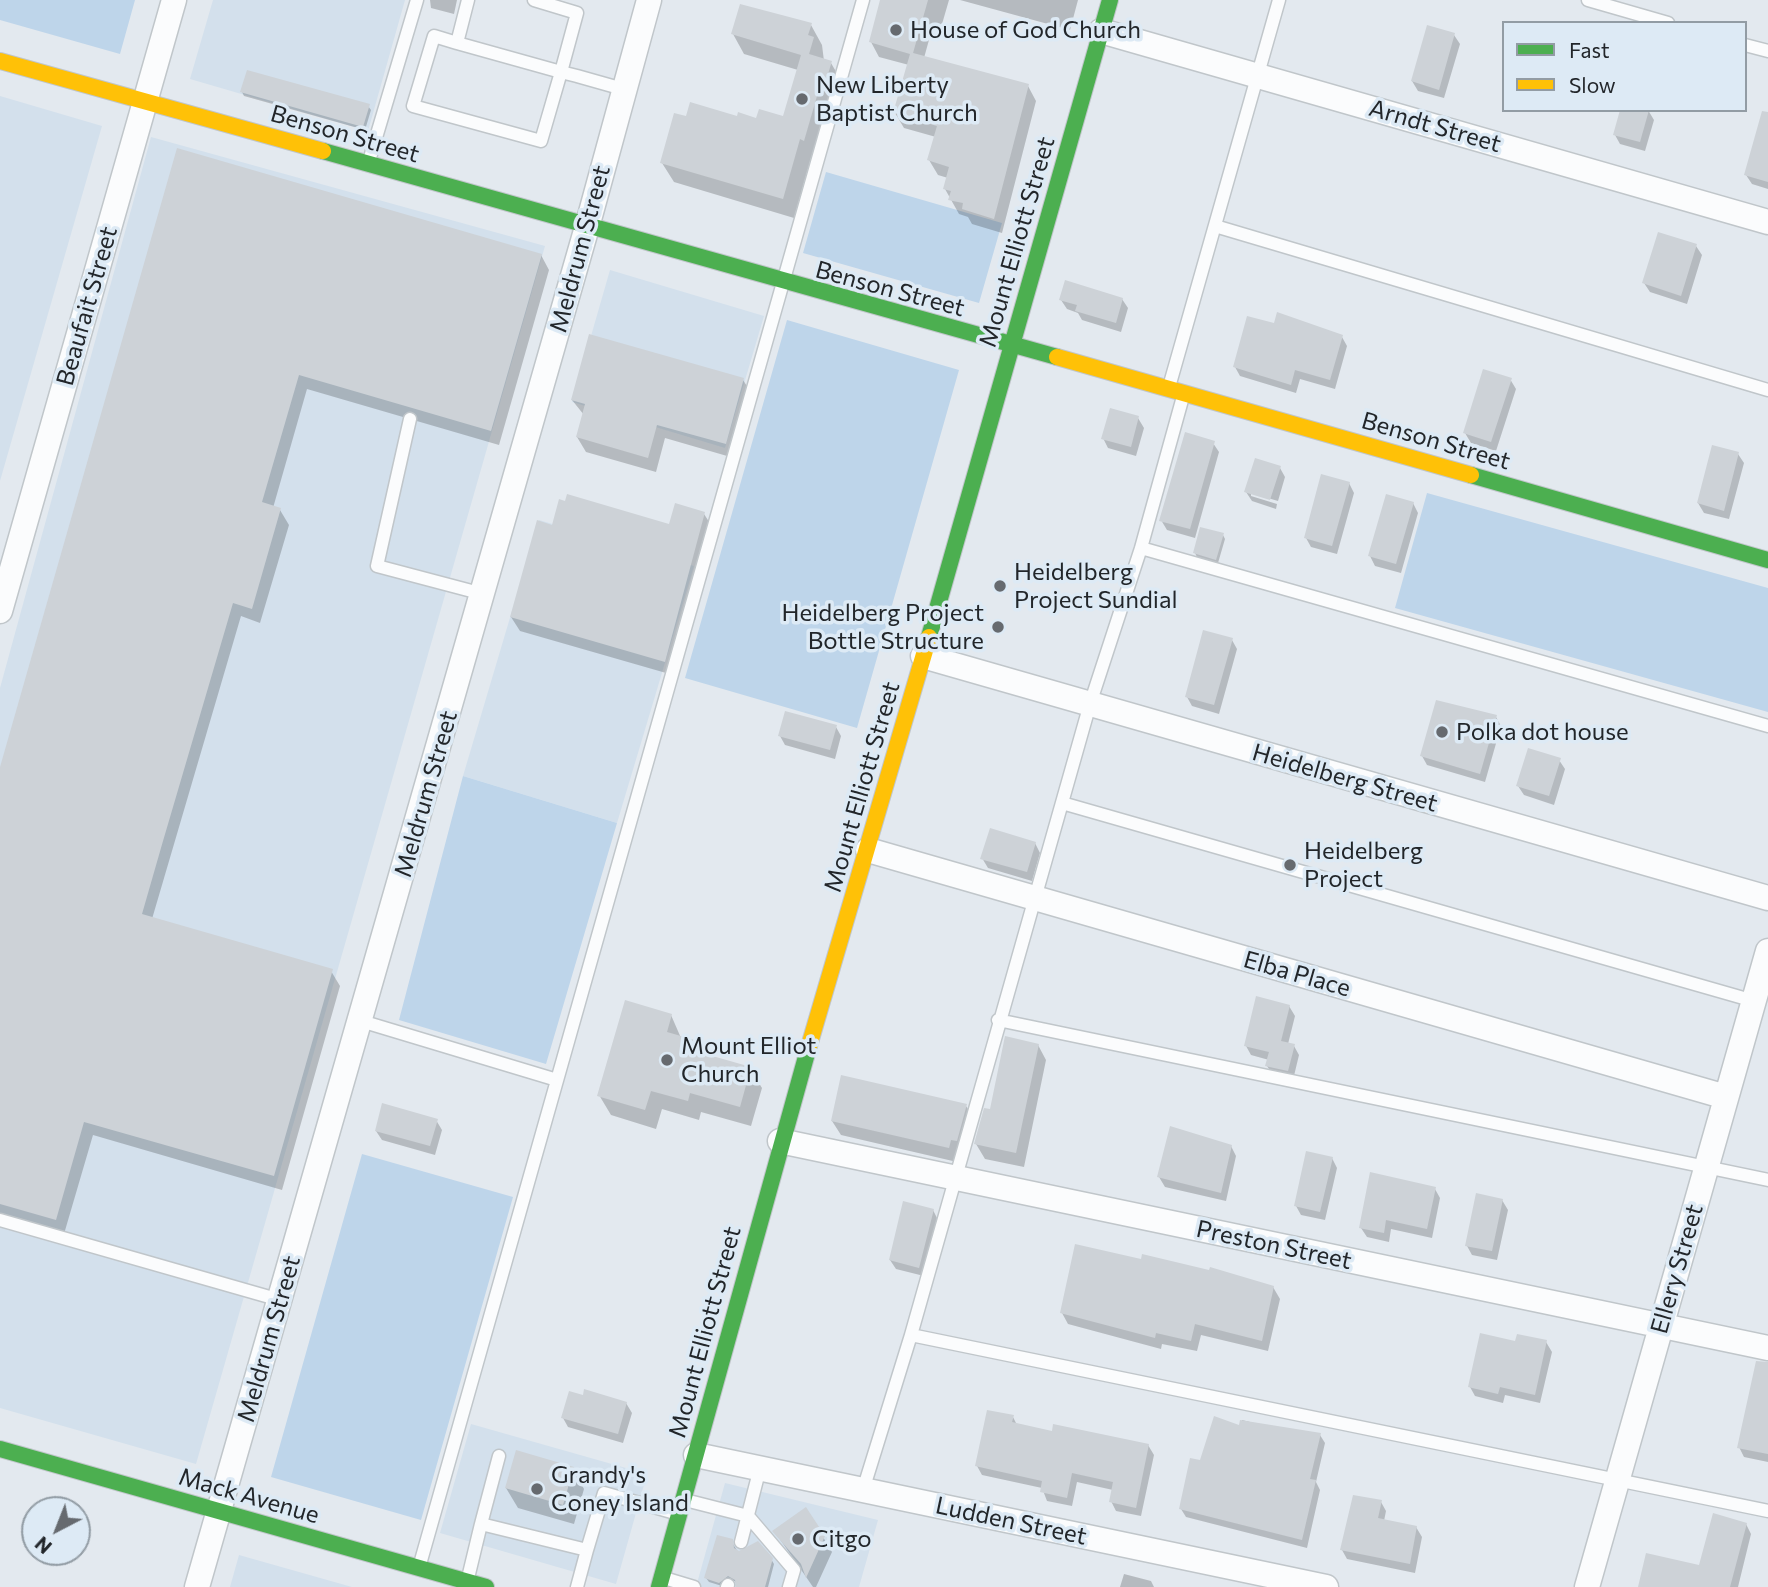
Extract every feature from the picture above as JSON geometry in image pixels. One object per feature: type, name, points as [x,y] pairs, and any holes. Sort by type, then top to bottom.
[{"type":"main road","name":"Mount Elliott Street","points":[[660,1582],[780,1141],[868,850],[1110,0]]},
{"type":"main road","name":"Benson Street","points":[[0,61],[1177,390],[1768,560]]},
{"type":"main road","name":"Mack Avenue","points":[[0,1449],[486,1587]]},
{"type":"street","name":"Beaufait Street","points":[[0,611],[174,0]]},
{"type":"street","name":"Meldrum Street","points":[[197,1587],[483,594],[649,0]]},
{"type":"street","name":"Arndt Street","points":[[1101,31],[1768,222]]},
{"type":"street","name":"Heidelberg Street","points":[[923,656],[1768,898]]},
{"type":"street","name":"Elba Place","points":[[868,850],[1726,1097]]},
{"type":"street","name":"Ellery Street","points":[[1587,1587],[1768,951]]},
{"type":"street","name":"Preston Street","points":[[780,1141],[1768,1348]]},
{"type":"street","name":"Ludden Street","points":[[696,1455],[1326,1587]]},
{"type":"lane","points":[[368,164],[417,0]]},
{"type":"lane","points":[[457,43],[468,0]]},
{"type":"lane","points":[[534,0],[577,13],[561,72],[541,141],[413,106],[434,36],[457,43],[561,72],[623,89]]},
{"type":"lane","points":[[419,1568],[863,0]]},
{"type":"lane","points":[[863,1490],[957,1178],[998,1020],[1090,704],[1141,548],[1215,226],[1279,0]]},
{"type":"lane","points":[[1588,0],[1661,21]]},
{"type":"lane","points":[[1747,46],[1768,51]]},
{"type":"lane","points":[[1215,226],[1768,390]]},
{"type":"lane","points":[[411,419],[377,566],[483,594]]},
{"type":"lane","points":[[1141,548],[1768,726]]},
{"type":"lane","points":[[1062,803],[1754,1001]]},
{"type":"lane","points":[[998,1020],[1768,1180]]},
{"type":"lane","points":[[361,1021],[557,1080]]},
{"type":"lane","points":[[0,1220],[280,1300]]},
{"type":"lane","points":[[911,1335],[1768,1511]]},
{"type":"lane","points":[[467,1582],[499,1455]]},
{"type":"lane","points":[[741,1542],[760,1468]]},
{"type":"lane","points":[[577,1587],[604,1493],[748,1516],[794,1570],[789,1587]]},
{"type":"lane","points":[[481,1524],[587,1550]]},
{"type":"lane","points":[[660,1582],[694,1587]]},
{"type":"shaded area","points":[[0,0],[135,0],[120,54],[0,20]]},
{"type":"shaded area","points":[[213,0],[405,0],[368,131],[190,79]]},
{"type":"shaded area","points":[[0,96],[102,126],[0,481]]},
{"type":"shaded area","points":[[151,137],[545,246],[196,1464],[0,1408],[0,688]]},
{"type":"shaded area","points":[[826,172],[1002,223],[979,303],[803,253]]},
{"type":"shaded area","points":[[610,270],[764,316],[725,448],[572,402]]},
{"type":"shaded area","points":[[787,320],[959,370],[857,728],[685,678]]},
{"type":"shaded area","points":[[1427,493],[1768,588],[1768,712],[1395,608]]},
{"type":"shaded area","points":[[539,520],[694,566],[617,823],[463,776]]},
{"type":"shaded area","points":[[463,776],[617,823],[546,1064],[399,1020]]},
{"type":"shaded area","points":[[362,1154],[513,1197],[421,1520],[271,1477]]},
{"type":"shaded area","points":[[471,1424],[647,1474],[616,1584],[440,1533]]},
{"type":"shaded area","points":[[725,1483],[878,1520],[859,1587],[696,1587]]},
{"type":"shaded area","points":[[239,1555],[352,1587],[230,1587]]},
{"type":"building","points":[[880,0],[928,0],[913,53],[1029,84],[994,219],[962,209],[963,203],[948,200],[951,191],[943,189],[949,167],[927,160],[937,126],[893,113],[910,54],[869,42]]},
{"type":"building","name":"New Liberty Baptist Church","points":[[740,4],[812,23],[808,35],[814,37],[809,54],[832,61],[823,90],[819,89],[804,141],[800,139],[783,199],[660,163],[674,113],[686,116],[690,102],[737,116],[738,112],[756,118],[759,109],[783,116],[801,55],[731,34]]},
{"type":"building","points":[[1427,25],[1455,33],[1439,90],[1411,81]]},
{"type":"building","points":[[247,70],[370,104],[363,127],[240,92]]},
{"type":"building","points":[[1762,111],[1768,112],[1768,182],[1744,175]]},
{"type":"building","points":[[1619,112],[1648,112],[1640,142],[1613,135]]},
{"type":"building","points":[[177,148],[542,254],[491,431],[299,375],[262,502],[281,508],[252,609],[233,603],[163,841],[142,914],[333,969],[274,1176],[84,1122],[56,1220],[0,1204],[0,767]]},
{"type":"building","points":[[1658,232],[1697,244],[1681,296],[1642,283]]},
{"type":"building","points":[[1065,280],[1123,298],[1116,323],[1075,311],[1077,305],[1059,300]]},
{"type":"building","points":[[1277,312],[1343,335],[1330,380],[1295,370],[1291,385],[1233,367],[1247,316],[1274,323]]},
{"type":"building","points":[[589,334],[744,378],[726,444],[657,425],[648,458],[576,437],[585,404],[571,400]]},
{"type":"building","points":[[1483,369],[1512,378],[1491,442],[1463,433]]},
{"type":"building","points":[[1110,408],[1139,416],[1131,447],[1101,439]]},
{"type":"building","points":[[1185,432],[1215,441],[1190,529],[1159,521]]},
{"type":"building","points":[[1712,445],[1739,452],[1724,511],[1697,503]]},
{"type":"building","points":[[1255,458],[1281,466],[1270,500],[1244,492]]},
{"type":"building","points":[[1321,474],[1350,482],[1332,546],[1304,538]]},
{"type":"building","points":[[567,494],[669,524],[675,503],[705,512],[665,662],[510,617],[537,520],[552,525],[559,499],[565,501]]},
{"type":"building","points":[[1386,494],[1414,502],[1396,564],[1368,556]]},
{"type":"building","points":[[1200,527],[1224,533],[1216,560],[1193,553]]},
{"type":"building","points":[[1203,630],[1233,638],[1214,705],[1185,697]]},
{"type":"building","points":[[1436,700],[1497,715],[1480,774],[1420,756]]},
{"type":"building","points":[[785,711],[837,725],[830,750],[778,736]]},
{"type":"building","points":[[1528,748],[1561,758],[1549,796],[1516,786]]},
{"type":"building","points":[[990,828],[1036,842],[1027,872],[980,859]]},
{"type":"building","points":[[1256,996],[1290,1005],[1281,1041],[1295,1044],[1288,1071],[1265,1066],[1269,1052],[1244,1046]]},
{"type":"building","name":"Mount Elliot Church","points":[[625,1000],[672,1014],[667,1032],[705,1043],[702,1053],[751,1067],[740,1107],[690,1093],[688,1101],[651,1091],[645,1110],[597,1096]]},
{"type":"building","points":[[1005,1036],[1039,1044],[1016,1153],[974,1144],[984,1108],[990,1109]]},
{"type":"building","points":[[841,1075],[967,1104],[957,1141],[951,1140],[949,1148],[831,1121]]},
{"type":"building","points":[[382,1103],[438,1119],[430,1146],[375,1131]]},
{"type":"building","points":[[1170,1126],[1232,1145],[1221,1193],[1157,1177]]},
{"type":"building","points":[[1306,1151],[1333,1157],[1320,1212],[1294,1206]]},
{"type":"building","points":[[1370,1172],[1436,1187],[1427,1229],[1386,1220],[1384,1233],[1359,1228]]},
{"type":"building","points":[[1476,1193],[1503,1199],[1492,1251],[1465,1246]]},
{"type":"building","points":[[903,1201],[934,1209],[919,1268],[889,1260]]},
{"type":"building","points":[[1075,1244],[1141,1259],[1142,1254],[1209,1270],[1210,1267],[1274,1286],[1262,1341],[1195,1324],[1191,1341],[1156,1333],[1155,1338],[1060,1313]]},
{"type":"building","points":[[1480,1333],[1515,1341],[1517,1334],[1547,1340],[1535,1395],[1500,1387],[1498,1394],[1468,1387]]},
{"type":"building","points":[[1756,1361],[1768,1362],[1768,1454],[1737,1448]]},
{"type":"building","points":[[584,1389],[627,1402],[618,1434],[561,1418],[569,1391],[583,1395]]},
{"type":"building","points":[[987,1410],[1014,1415],[1012,1422],[1052,1431],[1053,1424],[1149,1444],[1136,1508],[1109,1502],[1113,1482],[1072,1473],[1067,1498],[1040,1492],[1042,1481],[975,1466]]},
{"type":"building","points":[[1214,1416],[1239,1425],[1240,1420],[1321,1433],[1310,1479],[1316,1480],[1302,1540],[1179,1509],[1190,1458],[1200,1460]]},
{"type":"building","points":[[516,1450],[574,1467],[563,1505],[505,1488]]},
{"type":"building","points":[[1353,1495],[1382,1500],[1378,1518],[1417,1526],[1410,1564],[1340,1550]]},
{"type":"building","points":[[806,1507],[825,1536],[806,1578],[801,1564],[772,1531]]},
{"type":"building","points":[[1713,1513],[1747,1523],[1730,1587],[1638,1587],[1646,1553],[1699,1565]]},
{"type":"building","points":[[717,1535],[733,1539],[734,1548],[739,1551],[758,1541],[773,1558],[765,1587],[736,1587],[735,1580],[728,1576],[719,1583],[704,1578]]},
{"type":"traffic: fast","points":[[929,637],[1110,0]]},
{"type":"traffic: fast","points":[[323,151],[1057,357]]},
{"type":"traffic: fast","points":[[1471,475],[1768,560]]},
{"type":"traffic: fast","points":[[659,1587],[809,1046]]},
{"type":"traffic: fast","points":[[0,1449],[486,1587]]},
{"type":"traffic: slow","points":[[0,61],[323,151]]},
{"type":"traffic: slow","points":[[1057,357],[1471,475]]},
{"type":"traffic: slow","points":[[809,1046],[929,637]]},
{"type":"place","name":"House of God Church","points":[[896,30]]},
{"type":"place","name":"New Liberty Baptist Church","points":[[802,99]]},
{"type":"place","name":"Heidelberg Project Sundial","points":[[1000,586]]},
{"type":"place","name":"Heidelberg Project Bottle Structure","points":[[998,627]]},
{"type":"place","name":"Polka dot house","points":[[1442,732]]},
{"type":"place","name":"Heidelberg Project","points":[[1290,865]]},
{"type":"place","name":"Mount Elliot Church","points":[[667,1060]]},
{"type":"place","name":"Grandy's Coney Island","points":[[537,1489]]},
{"type":"place","name":"Citgo","points":[[798,1539]]}]
